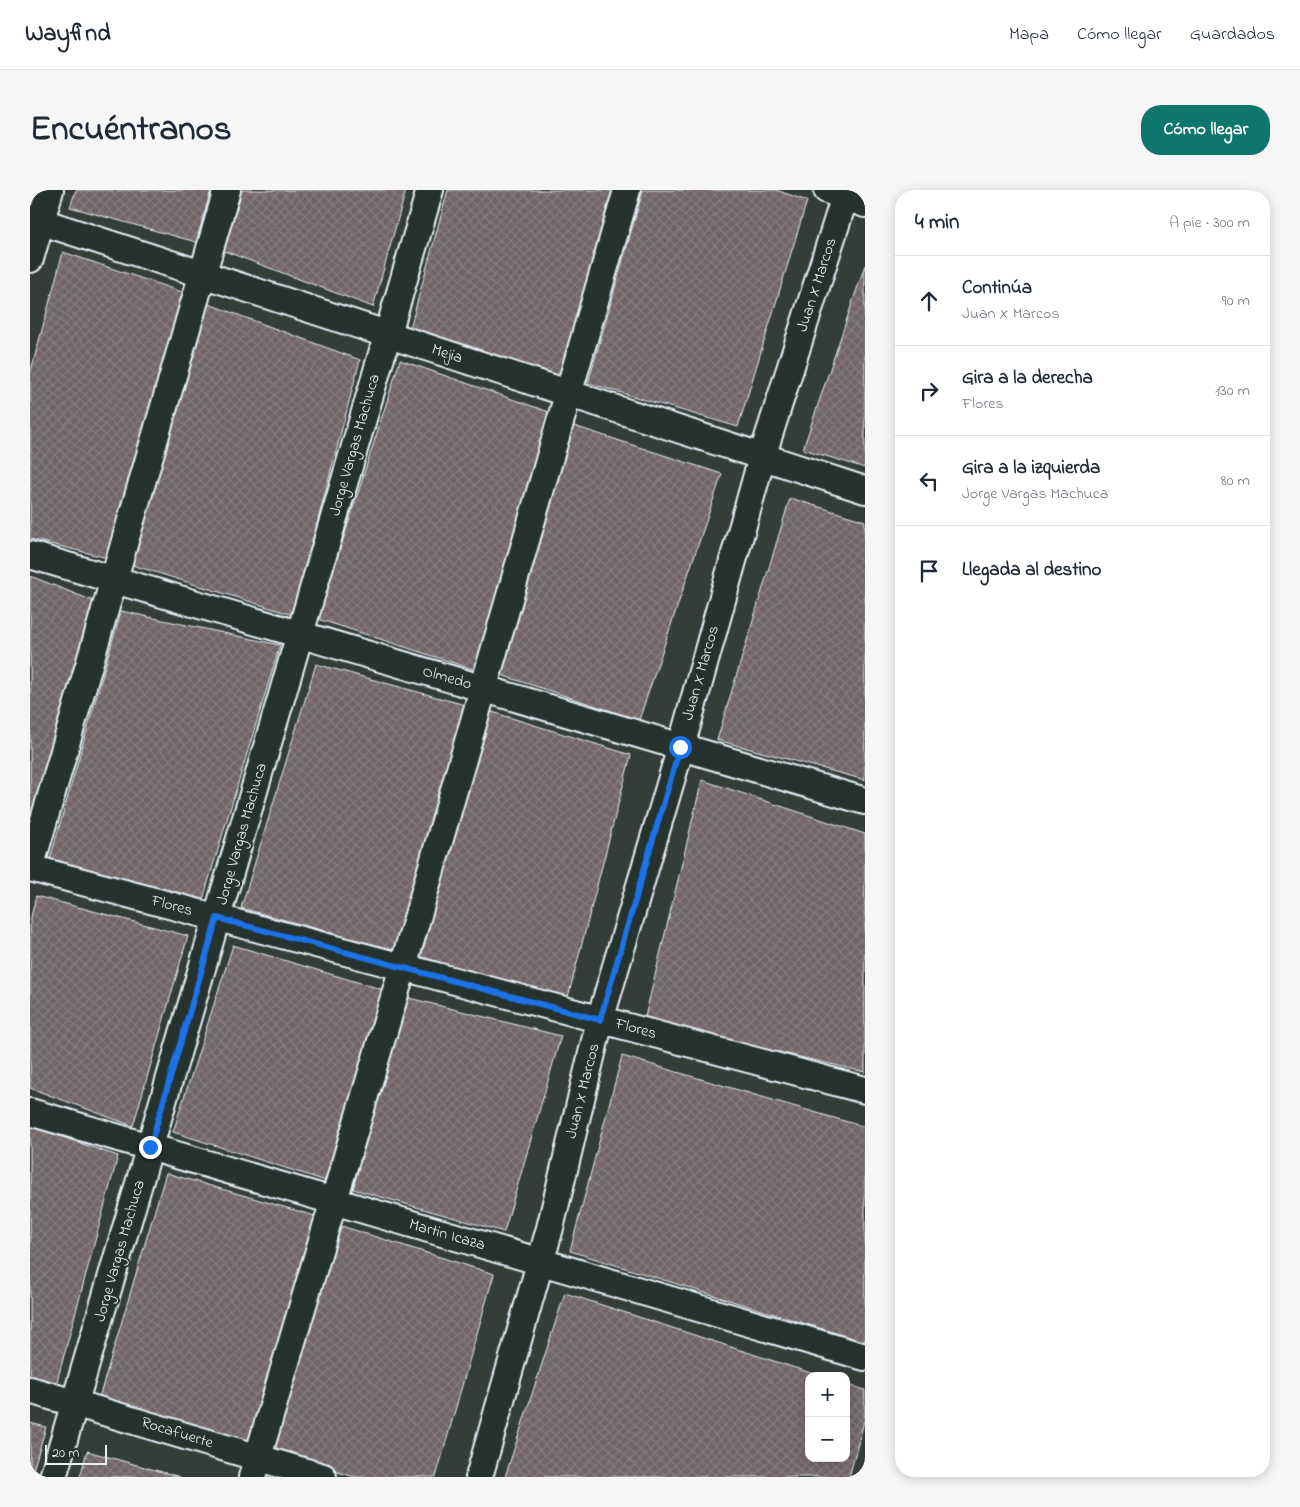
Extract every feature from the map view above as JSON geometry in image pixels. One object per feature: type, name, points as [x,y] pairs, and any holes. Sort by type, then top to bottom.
[{"type":"street","points":[[30,259],[35,220],[50,190]]},
{"type":"street","points":[[30,868],[227,190]]},
{"type":"street","name":"Jorge Vargas Machuca","points":[[53,1477],[430,190]]},
{"type":"street","points":[[255,1467],[332,1201],[403,967],[628,190]]},
{"type":"street","name":"Juan X Marcos","points":[[479,1477],[552,1218],[600,1020],[762,457],[846,195]]},
{"type":"street","name":"Mejia","points":[[35,220],[865,490]]},
{"type":"street","name":"Olmedo","points":[[30,555],[865,801]]},
{"type":"street","name":"Flores","points":[[30,868],[865,1090]]},
{"type":"street","name":"Martin Icaza","points":[[30,1112],[865,1358]]},
{"type":"street","name":"Rocafuerte","points":[[30,1390],[75,1403],[255,1467],[324,1477]]},
{"type":"building","points":[[76,190],[211,190],[196,242],[70,207]]},
{"type":"building","points":[[236,190],[406,190],[373,307],[219,249]]},
{"type":"building","points":[[448,190],[618,190],[565,382],[410,328]]},
{"type":"building","points":[[643,190],[776,190],[807,201],[738,427],[588,383]]},
{"type":"building","points":[[63,252],[185,293],[108,558],[30,539],[30,374]]},
{"type":"building","points":[[865,265],[865,468],[803,449]]},
{"type":"building","points":[[206,303],[360,360],[293,615],[129,564]]},
{"type":"building","points":[[400,360],[549,412],[479,671],[318,619]]},
{"type":"building","points":[[571,425],[722,474],[639,720],[498,674]]},
{"type":"building","points":[[790,498],[865,521],[865,780],[717,740]]},
{"type":"building","points":[[30,576],[96,602],[30,825]]},
{"type":"building","points":[[121,611],[280,645],[203,899],[50,859]]},
{"type":"building","points":[[316,664],[469,706],[398,951],[241,908]]},
{"type":"building","points":[[489,711],[631,755],[567,1001],[419,956]]},
{"type":"building","points":[[702,780],[865,834],[865,1072],[644,1021]]},
{"type":"building","points":[[36,896],[188,936],[133,1126],[30,1088],[30,921]]},
{"type":"building","points":[[233,945],[384,990],[329,1182],[173,1132]]},
{"type":"building","points":[[405,997],[561,1036],[504,1232],[353,1189]]},
{"type":"building","points":[[622,1056],[865,1127],[865,1342],[570,1251]]},
{"type":"building","points":[[30,1126],[118,1156],[56,1385],[30,1378]]},
{"type":"building","points":[[166,1173],[315,1216],[250,1441],[99,1398]]},
{"type":"building","points":[[335,1224],[494,1274],[436,1477],[355,1477],[271,1453]]},
{"type":"building","points":[[565,1293],[808,1372],[805,1372],[805,1462],[850,1462],[850,1385],[865,1390],[865,1418],[849,1477],[505,1477]]},
{"type":"building","points":[[30,1423],[46,1427],[31,1477],[30,1477]]},
{"type":"building","points":[[87,1451],[180,1477],[80,1477]]},
{"type":"route","points":[[150,1147],[217,918],[600,1020],[680,747]]}]
